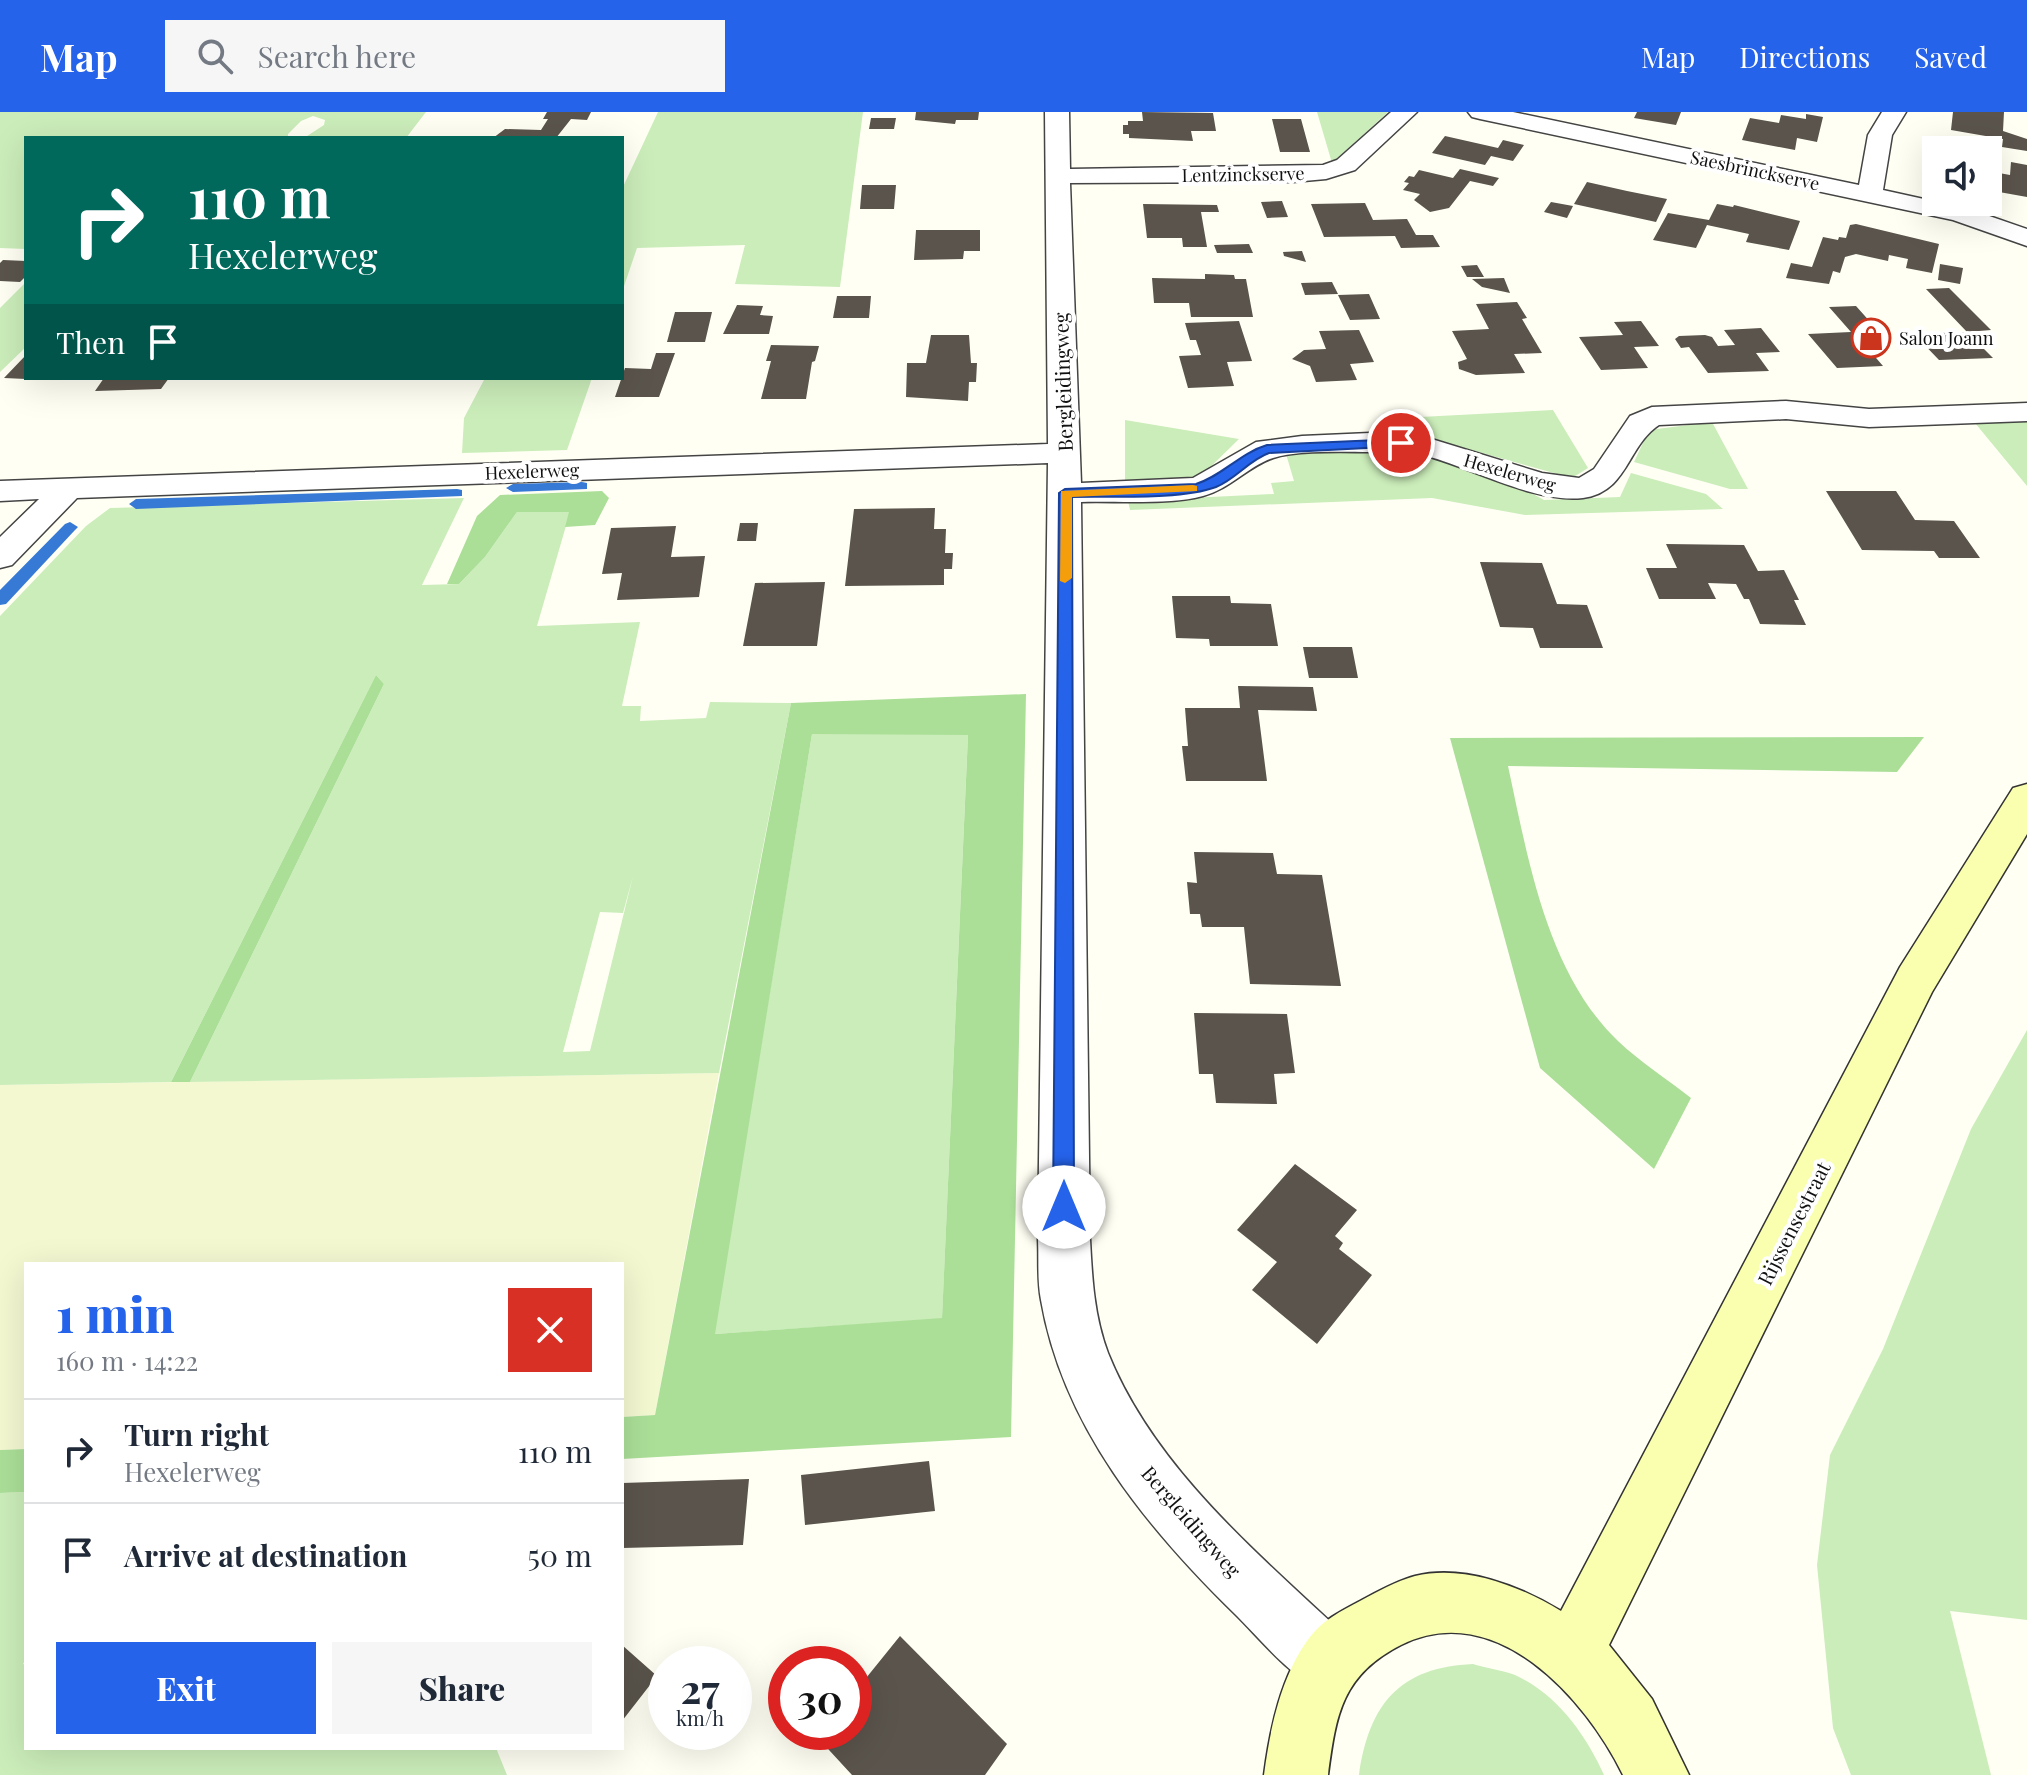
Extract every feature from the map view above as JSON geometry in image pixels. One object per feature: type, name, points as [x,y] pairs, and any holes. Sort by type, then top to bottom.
[{"type":"main road","name":"Rijssensestraat","points":[[1572,1654],[1916,980],[2027,799]]},
{"type":"main road","points":[[1296,1775],[1303,1719],[1329,1663],[1357,1634],[1416,1607],[1446,1604],[1488,1610],[1539,1631],[1572,1654],[1594,1674],[1638,1734],[1657,1775]]},
{"type":"street","name":"Bergleidingweg","points":[[1057,112],[1065,473],[1062,809],[1067,1299],[1079,1346],[1103,1404],[1133,1452],[1203,1539],[1329,1663]]},
{"type":"street","name":"Lentzinckserve","points":[[1059,176],[1293,175],[1326,172],[1346,165],[1405,112]]},
{"type":"street","name":"Saesbrinckserve","points":[[1480,112],[1960,214],[2027,238]]},
{"type":"street","points":[[1870,194],[1880,135],[1894,112]]},
{"type":"street","name":"Hexelerweg","points":[[0,491],[1065,473],[1197,488],[1215,482],[1253,454],[1267,449],[1401,443],[1425,446],[1555,486],[1585,488],[1607,475],[1635,426],[1652,416],[1786,410],[1869,418],[2027,412]]},
{"type":"street","points":[[0,557],[69,488]]},
{"type":"green space","points":[[0,112],[426,112],[408,136],[307,136],[324,125],[325,120],[313,116],[301,121],[288,136],[24,136],[24,249],[0,248]]},
{"type":"green space","points":[[658,112],[863,112],[840,287],[735,284],[745,245],[637,248],[624,286],[624,185]]},
{"type":"green space","points":[[1317,112],[1388,112],[1332,163]]},
{"type":"green space","points":[[24,284],[24,349],[0,372],[0,308]]},
{"type":"green space","points":[[484,380],[591,380],[567,450],[462,453],[464,418]]},
{"type":"green space","points":[[1553,410],[1588,468],[1572,478],[1431,439],[1420,417]]},
{"type":"green space","points":[[2027,419],[2027,486],[1975,423]]},
{"type":"green space","points":[[1125,420],[1239,439],[1196,481],[1125,483]]},
{"type":"green space","points":[[1712,422],[1748,489],[1730,489],[1634,462],[1649,430]]},
{"type":"green space","points":[[1404,450],[1513,483],[1544,500],[1620,497],[1631,473],[1706,494],[1723,509],[1525,515],[1432,498],[1130,510],[1128,501],[1274,494],[1271,483],[1294,481],[1286,454]]},
{"type":"green space","points":[[602,491],[609,498],[595,525],[565,527],[569,512],[517,512],[485,557],[459,584],[447,584],[477,516],[500,495]]},
{"type":"green space","points":[[464,498],[422,585],[459,584],[485,557],[517,512],[570,512],[537,626],[640,622],[622,706],[641,706],[640,721],[706,718],[710,702],[791,703],[719,1073],[190,1082],[384,684],[376,675],[171,1082],[0,1085],[0,616],[86,526],[110,508]],"holes":[[[633,876],[590,1051],[563,1052],[600,912],[623,913]]]},
{"type":"green space","points":[[376,675],[384,684],[190,1082],[171,1082]]},
{"type":"green space","points":[[1026,694],[1011,1437],[624,1459],[624,1417],[655,1415],[791,703]],"holes":[[[812,734],[968,735],[942,1318],[715,1334]]]},
{"type":"green space","points":[[812,734],[968,734],[942,1319],[714,1334]]},
{"type":"green space","points":[[1924,737],[1897,772],[1508,766],[1544,913],[1557,949],[1574,982],[1594,1013],[1618,1041],[1691,1098],[1654,1169],[1540,1068],[1450,738]]},
{"type":"green space","points":[[2027,1030],[2027,1620],[1950,1611],[1991,1775],[1851,1775],[1833,1728],[1817,1565],[1830,1455],[1883,1349],[1971,1129]]},
{"type":"green space","points":[[719,1073],[655,1415],[624,1417],[624,1262],[24,1262],[24,1449],[0,1450],[0,1085]]},
{"type":"green space","points":[[24,1449],[24,1492],[0,1493],[0,1450]]},
{"type":"green space","points":[[24,1492],[24,1750],[497,1750],[507,1775],[0,1775],[0,1493]]},
{"type":"green space","points":[[1473,1664],[1515,1675],[1557,1704],[1579,1731],[1604,1775],[1359,1775],[1371,1728],[1392,1694],[1426,1673]]},
{"type":"building","points":[[547,112],[591,112],[587,120],[571,119],[558,136],[496,136],[505,129],[541,130],[548,119],[543,119]]},
{"type":"building","points":[[916,112],[979,112],[978,120],[956,120],[955,124],[915,120]]},
{"type":"building","points":[[1142,112],[1213,113],[1216,131],[1191,131],[1193,141],[1129,138],[1129,134],[1123,134],[1123,125],[1128,125],[1128,121],[1143,121]]},
{"type":"building","points":[[1637,112],[1681,112],[1676,125],[1634,118]]},
{"type":"building","points":[[1953,112],[2004,112],[2003,131],[2027,139],[2027,151],[2002,147],[2002,136],[1951,130]]},
{"type":"building","points":[[1806,114],[1823,117],[1817,142],[1797,138],[1795,150],[1742,140],[1750,118],[1779,123],[1781,115],[1806,119]]},
{"type":"building","points":[[871,118],[896,118],[894,129],[869,129]]},
{"type":"building","points":[[1272,119],[1301,119],[1310,152],[1280,152]]},
{"type":"building","points":[[1445,136],[1498,148],[1503,140],[1524,145],[1513,161],[1491,156],[1485,165],[1432,153]]},
{"type":"building","points":[[2011,162],[2027,165],[2027,197],[2002,193],[2002,174],[2010,175]]},
{"type":"building","points":[[1460,169],[1499,178],[1493,186],[1470,181],[1449,208],[1430,212],[1414,200],[1420,194],[1403,190],[1409,183],[1404,182],[1419,170],[1453,178]]},
{"type":"building","points":[[1587,182],[1667,199],[1656,222],[1574,204]]},
{"type":"building","points":[[862,185],[896,185],[894,209],[860,209]]},
{"type":"building","points":[[1282,201],[1288,217],[1267,218],[1261,202]]},
{"type":"building","points":[[1551,202],[1573,206],[1567,218],[1544,212]]},
{"type":"building","points":[[1365,203],[1373,220],[1407,219],[1416,235],[1433,235],[1440,247],[1401,248],[1395,236],[1324,237],[1311,204]]},
{"type":"building","points":[[1143,204],[1217,205],[1219,212],[1201,212],[1207,247],[1183,247],[1182,238],[1147,238]]},
{"type":"building","points":[[1717,204],[1734,205],[1800,221],[1789,250],[1746,242],[1749,234],[1707,225],[1696,248],[1653,240],[1668,213],[1709,220]]},
{"type":"building","points":[[1850,225],[1939,244],[1932,273],[1906,268],[1908,259],[1889,255],[1888,261],[1856,254],[1845,257],[1840,273],[1833,271],[1829,284],[1786,278],[1791,263],[1812,267],[1823,237],[1846,238]]},
{"type":"building","points":[[916,230],[980,230],[980,251],[964,251],[963,259],[914,260]]},
{"type":"building","points":[[1249,244],[1253,253],[1217,253],[1214,245]]},
{"type":"building","points":[[1302,251],[1306,262],[1284,256],[1283,252]]},
{"type":"building","points":[[3,260],[24,261],[24,278],[20,282],[0,281],[0,263]]},
{"type":"building","points":[[1940,264],[1963,268],[1960,284],[1938,280]]},
{"type":"building","points":[[1477,265],[1484,277],[1467,277],[1461,266]]},
{"type":"building","points":[[1205,274],[1234,275],[1235,279],[1246,279],[1253,317],[1191,317],[1189,303],[1154,303],[1152,278],[1205,279]]},
{"type":"building","points":[[1504,278],[1510,293],[1482,287],[1472,279]]},
{"type":"building","points":[[1332,282],[1338,294],[1305,295],[1301,283]]},
{"type":"building","points":[[1949,288],[1991,330],[1967,332],[1926,289]]},
{"type":"building","points":[[1369,294],[1380,319],[1350,320],[1338,295]]},
{"type":"building","points":[[837,296],[871,296],[869,318],[833,318]]},
{"type":"building","points":[[1517,302],[1527,318],[1522,319],[1542,353],[1514,354],[1525,373],[1476,375],[1459,369],[1458,362],[1467,359],[1452,331],[1489,329],[1476,304]]},
{"type":"building","points":[[737,305],[763,306],[760,315],[773,316],[769,334],[723,334]]},
{"type":"building","points":[[1856,306],[1889,343],[1864,344],[1883,366],[1837,368],[1808,334],[1851,332],[1829,307]]},
{"type":"building","points":[[675,312],[712,312],[705,342],[667,342]]},
{"type":"building","points":[[1239,321],[1252,361],[1227,362],[1234,386],[1188,388],[1179,356],[1201,355],[1196,340],[1190,340],[1185,323]]},
{"type":"building","points":[[1641,321],[1659,346],[1634,347],[1648,368],[1601,370],[1579,337],[1623,335],[1614,322]]},
{"type":"building","points":[[1761,328],[1780,352],[1756,353],[1769,371],[1708,373],[1689,347],[1681,348],[1675,339],[1679,336],[1705,335],[1712,337],[1718,346],[1735,345],[1724,330]]},
{"type":"building","points":[[1359,330],[1374,362],[1350,364],[1357,380],[1316,382],[1310,366],[1292,359],[1304,350],[1326,349],[1319,331]]},
{"type":"building","points":[[1967,332],[1993,358],[1939,360],[1914,334]]},
{"type":"building","points":[[931,335],[969,335],[971,363],[977,363],[976,382],[969,382],[968,401],[906,397],[907,363],[926,363]]},
{"type":"building","points":[[771,345],[819,346],[812,362],[806,399],[761,399],[771,361],[766,361]]},
{"type":"building","points":[[656,353],[675,353],[659,397],[615,397],[621,380],[624,380],[625,368],[651,369]]},
{"type":"building","points":[[24,357],[24,379],[4,378]]},
{"type":"building","points":[[103,380],[168,380],[161,389],[95,391]]},
{"type":"building","points":[[1826,491],[1896,491],[1915,520],[1954,521],[1980,558],[1939,558],[1934,551],[1862,550]]},
{"type":"building","points":[[935,508],[934,529],[946,529],[945,553],[953,553],[952,569],[944,569],[944,585],[845,586],[854,509]]},
{"type":"building","points":[[740,523],[758,523],[756,541],[737,541]]},
{"type":"building","points":[[676,526],[671,557],[705,556],[699,597],[617,600],[622,573],[602,574],[611,528]]},
{"type":"building","points":[[1666,544],[1744,545],[1758,571],[1784,570],[1799,600],[1794,600],[1806,625],[1760,624],[1749,599],[1744,599],[1736,584],[1708,583],[1716,599],[1659,599],[1646,568],[1677,568]]},
{"type":"building","points":[[1480,562],[1542,563],[1557,604],[1587,605],[1603,648],[1540,648],[1533,628],[1500,627]]},
{"type":"building","points":[[825,582],[817,646],[743,646],[755,583]]},
{"type":"building","points":[[1172,596],[1230,596],[1231,603],[1271,604],[1278,646],[1210,646],[1209,639],[1176,638]]},
{"type":"building","points":[[1303,647],[1352,647],[1358,678],[1309,678]]},
{"type":"building","points":[[1238,686],[1313,687],[1317,711],[1258,710],[1267,781],[1186,781],[1182,746],[1188,746],[1185,708],[1240,708]]},
{"type":"building","points":[[1194,852],[1273,853],[1277,874],[1322,875],[1341,986],[1250,984],[1244,927],[1202,927],[1200,914],[1190,914],[1187,882],[1197,883]]},
{"type":"building","points":[[1194,1013],[1287,1014],[1295,1073],[1274,1074],[1277,1104],[1216,1103],[1213,1074],[1199,1074]]},
{"type":"building","points":[[1295,1164],[1357,1210],[1335,1236],[1343,1243],[1339,1249],[1372,1275],[1317,1344],[1252,1290],[1277,1262],[1237,1230]]},
{"type":"building","points":[[929,1461],[935,1511],[805,1525],[801,1475]]},
{"type":"building","points":[[749,1479],[743,1545],[624,1548],[624,1483]]},
{"type":"building","points":[[900,1636],[1007,1744],[985,1775],[852,1775],[829,1750],[872,1750],[872,1671]]},
{"type":"building","points":[[624,1647],[648,1668],[648,1688],[624,1718]]},
{"type":"waterway","points":[[513,488],[582,486]]},
{"type":"waterway","points":[[136,504],[457,493]]},
{"type":"waterway","points":[[0,600],[70,527]]},
{"type":"slow traffic","points":[[1065,578],[1065,493],[1193,489]]},
{"type":"place","name":"Salon Joann","points":[[1871,338]]},
{"type":"route","points":[[1064,1207],[1062,793],[1065,493],[1197,488],[1227,476],[1253,454],[1267,449],[1401,443]]}]
